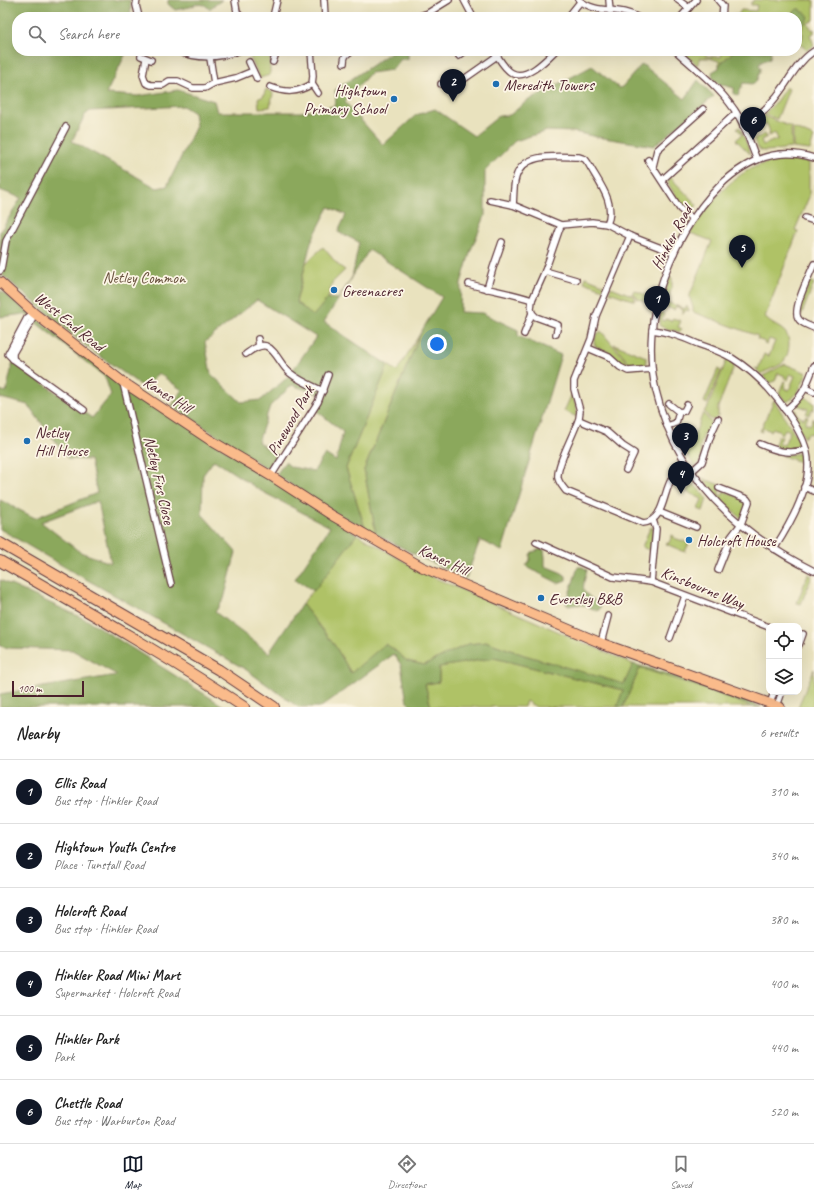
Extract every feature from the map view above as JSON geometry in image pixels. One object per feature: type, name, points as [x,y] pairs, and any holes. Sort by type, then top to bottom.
[{"type":"highway","points":[[0,543],[219,670],[274,707]]},
{"type":"highway","points":[[0,561],[208,683],[244,707]]},
{"type":"main road","name":"West End Road","points":[[0,282],[34,313],[123,382]]},
{"type":"main road","name":"Kanes Hill","points":[[123,382],[210,440],[271,476],[333,516],[422,567],[601,643],[776,706]]},
{"type":"street","points":[[235,0],[235,7],[237,12]]},
{"type":"street","points":[[274,12],[277,0]]},
{"type":"street","points":[[324,0],[325,12]]},
{"type":"street","points":[[430,12],[449,0]]},
{"type":"street","points":[[464,0],[470,12]]},
{"type":"street","points":[[609,0],[610,11]]},
{"type":"street","points":[[678,0],[689,8]]},
{"type":"street","points":[[685,12],[696,0]]},
{"type":"street","points":[[718,0],[723,6],[722,12]]},
{"type":"street","points":[[571,12],[580,1],[598,9],[625,12]]},
{"type":"street","points":[[136,2],[138,12]]},
{"type":"street","points":[[743,126],[756,118],[770,105],[802,61],[814,50]]},
{"type":"street","points":[[195,56],[210,58],[218,56]]},
{"type":"street","points":[[273,62],[275,56]]},
{"type":"street","points":[[312,56],[312,84],[318,93]]},
{"type":"street","points":[[344,62],[345,56]]},
{"type":"street","points":[[441,84],[457,84],[492,56]]},
{"type":"street","points":[[498,56],[511,73],[519,76],[530,72],[551,56]]},
{"type":"street","points":[[681,56],[714,86],[736,113],[757,160]]},
{"type":"street","points":[[146,58],[143,75],[146,83],[151,85],[163,85],[169,81],[178,81],[193,88],[205,88],[214,83],[236,78],[253,71]]},
{"type":"street","points":[[210,58],[214,83]]},
{"type":"street","points":[[249,62],[257,79]]},
{"type":"street","points":[[270,87],[278,93],[300,91],[312,84]]},
{"type":"street","points":[[653,166],[657,150],[703,109]]},
{"type":"street","points":[[662,180],[736,113]]},
{"type":"street","points":[[0,271],[2,269],[6,241],[66,127]]},
{"type":"street","name":"Hinkler Road","points":[[814,158],[793,154],[770,156],[757,160],[744,166],[726,179],[710,197],[693,219],[674,253],[663,278],[652,330],[651,351],[655,390],[667,426],[675,444],[691,472],[718,504],[740,524],[774,549],[814,571]]},
{"type":"street","points":[[513,205],[516,176],[527,163],[541,157],[579,157],[584,159],[588,164],[609,200],[610,214],[607,224]]},
{"type":"street","points":[[648,160],[680,209],[693,219]]},
{"type":"street","points":[[490,200],[513,205],[561,225],[592,222],[607,224],[630,236],[674,253]]},
{"type":"street","points":[[805,218],[814,221]]},
{"type":"street","points":[[524,334],[532,313],[532,300],[545,271],[561,225]]},
{"type":"street","points":[[630,236],[596,316],[594,331],[574,381],[574,389],[580,411],[579,420],[558,471],[558,478],[563,488],[571,494],[638,522],[648,522],[653,520],[659,512],[674,475],[687,466]]},
{"type":"street","points":[[487,289],[492,268],[502,242]]},
{"type":"street","points":[[814,264],[796,310],[796,315],[800,321],[814,328]]},
{"type":"street","points":[[545,271],[576,280]]},
{"type":"street","points":[[469,284],[515,294],[532,300]]},
{"type":"street","points":[[34,313],[32,322],[13,353],[13,359],[84,410]]},
{"type":"street","points":[[532,313],[536,317],[558,325],[556,334]]},
{"type":"street","points":[[652,330],[664,331],[732,358],[763,383],[785,410],[798,431],[806,450],[808,474],[790,521],[774,549]]},
{"type":"street","points":[[258,338],[260,346]]},
{"type":"street","points":[[246,354],[260,346],[265,346],[273,350],[280,363],[289,373],[303,382],[323,391]]},
{"type":"street","points":[[588,348],[609,357],[620,367],[628,371],[652,369]]},
{"type":"street","points":[[785,410],[797,401],[805,388],[814,366]]},
{"type":"street","name":"Pinewood Park","points":[[271,476],[318,402],[328,375]]},
{"type":"street","name":"Netley Firs Close","points":[[123,382],[171,584]]},
{"type":"street","points":[[805,388],[814,392]]},
{"type":"street","points":[[669,404],[679,412]]},
{"type":"street","points":[[679,412],[684,411],[687,407]]},
{"type":"street","points":[[667,426],[676,422],[679,412]]},
{"type":"street","points":[[691,472],[702,462],[718,419]]},
{"type":"street","points":[[579,420],[607,432],[623,446],[634,453],[626,470]]},
{"type":"street","points":[[760,444],[784,452],[806,450]]},
{"type":"street","points":[[804,487],[814,491]]},
{"type":"street","points":[[718,570],[731,537],[740,524],[749,501],[721,490]]},
{"type":"street","points":[[659,512],[696,527]]},
{"type":"street","name":"Kinsbourne Way","points":[[653,520],[656,529],[651,582],[766,626]]},
{"type":"street","points":[[536,542],[613,576],[651,582]]},
{"type":"street","points":[[670,638],[685,596]]},
{"type":"street","points":[[601,643],[608,616]]},
{"type":"street","points":[[774,695],[776,706]]},
{"type":"street","points":[[776,706],[781,695]]},
{"type":"green space","name":"Netley Common","points":[[0,0],[130,0],[131,12],[12,12],[12,56],[125,56],[106,94],[138,96],[178,90],[214,101],[217,112],[301,112],[334,106],[336,98],[335,90],[386,56],[408,56],[408,59],[401,59],[392,70],[370,73],[345,102],[383,145],[416,115],[435,109],[474,136],[499,116],[510,115],[527,101],[592,66],[619,88],[622,87],[642,64],[685,99],[698,80],[714,96],[654,146],[574,132],[547,131],[515,141],[485,171],[485,216],[471,250],[461,283],[460,312],[482,313],[518,330],[518,336],[561,355],[502,551],[480,540],[466,578],[422,558],[376,534],[364,470],[421,332],[442,297],[369,250],[352,277],[359,242],[338,232],[346,215],[329,207],[311,242],[296,302],[313,316],[328,298],[338,299],[344,290],[324,322],[388,365],[346,468],[365,528],[337,514],[276,475],[285,462],[291,467],[314,471],[325,454],[336,461],[343,432],[316,410],[326,397],[292,385],[270,406],[258,442],[278,456],[269,470],[172,406],[182,390],[158,373],[146,389],[82,343],[0,273],[0,232],[21,198],[0,190]],"holes":[[[183,106],[194,113],[196,126],[167,186],[157,188],[72,141],[85,115],[90,111]],[[257,300],[316,337],[288,377],[261,400],[241,402],[211,374],[205,342]]]},
{"type":"green space","points":[[168,0],[222,0],[209,9],[205,5],[197,4],[175,10],[168,4]]},
{"type":"green space","points":[[753,0],[814,0],[814,20],[808,23],[812,30],[814,29],[814,33],[810,35],[814,45],[807,50],[802,46],[802,28],[809,17],[802,17],[802,12],[740,12],[741,10],[756,11],[757,5],[751,5],[751,2],[753,2]]},
{"type":"green space","points":[[797,9],[801,9],[802,12],[794,12]]},
{"type":"green space","points":[[802,12],[807,14],[809,17],[802,28]]},
{"type":"green space","points":[[249,56],[270,56],[270,75],[260,78]]},
{"type":"green space","points":[[687,56],[729,56],[719,65],[719,61],[709,58],[701,58],[697,65]]},
{"type":"green space","points":[[729,56],[770,56],[770,58],[761,62],[759,65],[761,69],[756,82],[752,84],[743,83],[738,96],[734,94],[734,88],[719,84],[713,80],[712,72],[719,68],[719,65]]},
{"type":"green space","points":[[786,87],[789,89],[777,119],[764,114],[775,103]]},
{"type":"green space","points":[[266,89],[273,94],[270,107],[259,108],[258,98],[263,97]]},
{"type":"green space","points":[[762,115],[791,127],[792,148],[762,151],[758,148],[754,139],[765,134],[767,137],[761,140],[763,145],[778,139],[775,133],[769,136],[768,133],[770,132],[767,124],[759,127],[757,123],[750,126]]},
{"type":"green space","points":[[740,127],[750,154],[736,140],[742,134],[737,129]]},
{"type":"green space","points":[[793,128],[814,137],[810,150],[793,148]]},
{"type":"green space","points":[[789,160],[809,162],[809,197],[795,230],[798,231],[765,317],[783,330],[787,335],[789,344],[788,353],[781,364],[761,374],[755,368],[758,369],[764,354],[769,356],[775,341],[769,339],[767,345],[764,344],[765,342],[757,339],[758,336],[693,312],[690,295],[712,241],[690,233],[716,197],[741,175],[759,165]]},
{"type":"green space","points":[[670,177],[697,205],[691,213],[685,211],[669,185],[668,181]]},
{"type":"green space","points":[[323,247],[338,265],[345,270],[332,283],[328,298],[313,317],[296,303],[306,263]]},
{"type":"green space","points":[[586,277],[605,285],[603,289],[584,282]]},
{"type":"green space","points":[[669,277],[672,278],[672,287],[667,302],[685,309],[686,306],[688,307],[689,311],[686,310],[683,314],[683,310],[676,306],[674,310],[662,305]]},
{"type":"green space","points":[[810,281],[814,283],[801,316],[800,307]]},
{"type":"green space","points":[[611,287],[634,296],[636,300],[609,292]]},
{"type":"green space","points":[[0,290],[111,376],[357,534],[314,591],[295,579],[330,527],[261,491],[214,460],[203,475],[202,514],[236,552],[224,599],[215,612],[269,653],[302,604],[335,646],[351,673],[385,644],[407,661],[424,665],[468,644],[488,642],[524,655],[624,684],[633,664],[700,683],[761,707],[752,707],[700,687],[640,668],[623,707],[617,707],[623,690],[494,658],[439,667],[439,682],[425,684],[431,707],[412,707],[407,702],[401,665],[394,654],[321,707],[298,707],[245,669],[0,529],[0,500],[35,518],[97,493],[90,460],[68,459],[28,405],[0,398],[0,390],[6,392],[13,362],[92,418],[111,395],[105,377],[25,314],[0,317]],"holes":[[[98,501],[111,563],[80,552],[41,522]]]},
{"type":"green space","points":[[634,290],[653,298],[651,304],[638,299],[632,294]]},
{"type":"green space","points":[[660,312],[664,314],[662,320],[665,321],[666,319],[671,321],[673,318],[681,321],[678,327],[682,329],[680,332],[659,325]]},
{"type":"green space","points":[[601,331],[632,368],[625,365],[609,352],[596,347],[594,343],[596,335]]},
{"type":"green space","points":[[421,332],[364,470],[376,534],[365,528],[346,468],[388,365],[397,371]]},
{"type":"green space","points":[[614,344],[646,357],[646,366],[633,368]]},
{"type":"green space","points":[[727,359],[735,364],[718,407],[718,416],[714,420],[710,419],[704,411],[707,409]]},
{"type":"green space","points":[[785,364],[807,373],[797,394],[786,402],[779,393],[784,381],[786,382],[784,388],[789,390],[795,376],[790,374],[788,380],[784,378],[785,376],[778,373],[775,381],[770,383],[763,376]]},
{"type":"green space","points":[[718,369],[721,371],[707,404],[704,402]]},
{"type":"green space","points":[[572,394],[577,411],[577,417],[564,411]]},
{"type":"green space","points":[[804,396],[814,403],[814,410],[812,409],[809,415],[806,414],[808,409],[797,405]]},
{"type":"green space","points":[[774,400],[800,442],[801,447],[789,450],[774,447],[778,436],[782,437],[779,443],[784,445],[790,431],[785,429],[782,435],[780,431],[773,428],[771,431],[763,428],[762,432],[760,431]]},
{"type":"green space","points":[[796,410],[797,415],[804,419],[805,416],[808,417],[805,423],[810,425],[814,418],[814,433],[807,434],[804,438],[791,412]]},
{"type":"green space","points":[[703,413],[713,425],[709,434],[704,433],[699,450],[704,451],[701,460],[695,467],[676,432],[690,438],[694,436]]},
{"type":"green space","points":[[803,453],[803,463],[783,456],[783,455]]},
{"type":"green space","points":[[702,478],[720,485],[718,489],[720,490],[719,494],[722,496],[724,491],[745,500],[746,507],[741,518],[717,496]]},
{"type":"green space","points":[[694,484],[707,499],[703,511],[698,509],[702,499],[687,492],[688,489]]},
{"type":"green space","points":[[653,527],[651,551],[642,547],[650,528]]},
{"type":"green space","points":[[357,534],[426,574],[633,664],[624,685],[524,655],[488,642],[468,644],[424,665],[407,661],[392,648],[351,673],[335,646],[302,604]]},
{"type":"green space","points":[[672,535],[674,538],[689,543],[685,552],[666,544],[669,543]]},
{"type":"green space","points":[[540,549],[544,550],[545,566],[562,573],[566,576],[566,580],[558,583],[526,566],[530,560],[530,555],[532,552]]},
{"type":"green space","points":[[578,567],[583,567],[587,570],[584,589],[587,594],[601,606],[597,611],[583,605],[569,606],[566,604]]},
{"type":"green space","points":[[808,574],[812,576],[801,604],[797,603]]},
{"type":"green space","points":[[0,580],[89,621],[225,707],[0,707],[0,694],[117,675],[72,650],[8,648],[0,646]]},
{"type":"green space","points":[[494,658],[623,690],[617,707],[536,707],[526,701],[524,707],[431,707],[425,684],[439,682],[439,667]]},
{"type":"green space","points":[[640,668],[700,687],[752,707],[623,707]]},
{"type":"green space","points":[[814,669],[814,707],[798,707]]},
{"type":"place","name":"Meredith Towers","points":[[496,84]]},
{"type":"place","name":"Hightown Primary School","points":[[394,99]]},
{"type":"place","name":"Hightown Youth Centre","points":[[453,102]]},
{"type":"place","name":"Chettle Road","points":[[753,140]]},
{"type":"place","name":"Hinkler Park","points":[[742,268]]},
{"type":"place","name":"Greenacres","points":[[334,290]]},
{"type":"place","name":"Ellis Road","points":[[657,319]]},
{"type":"place","name":"Netley Hill House","points":[[27,441]]},
{"type":"place","name":"Holcroft Road","points":[[685,456]]},
{"type":"place","name":"Hinkler Road Mini Mart","points":[[681,494]]},
{"type":"place","name":"Holcroft House","points":[[689,540]]},
{"type":"place","name":"Eversley B&B","points":[[541,598]]}]
